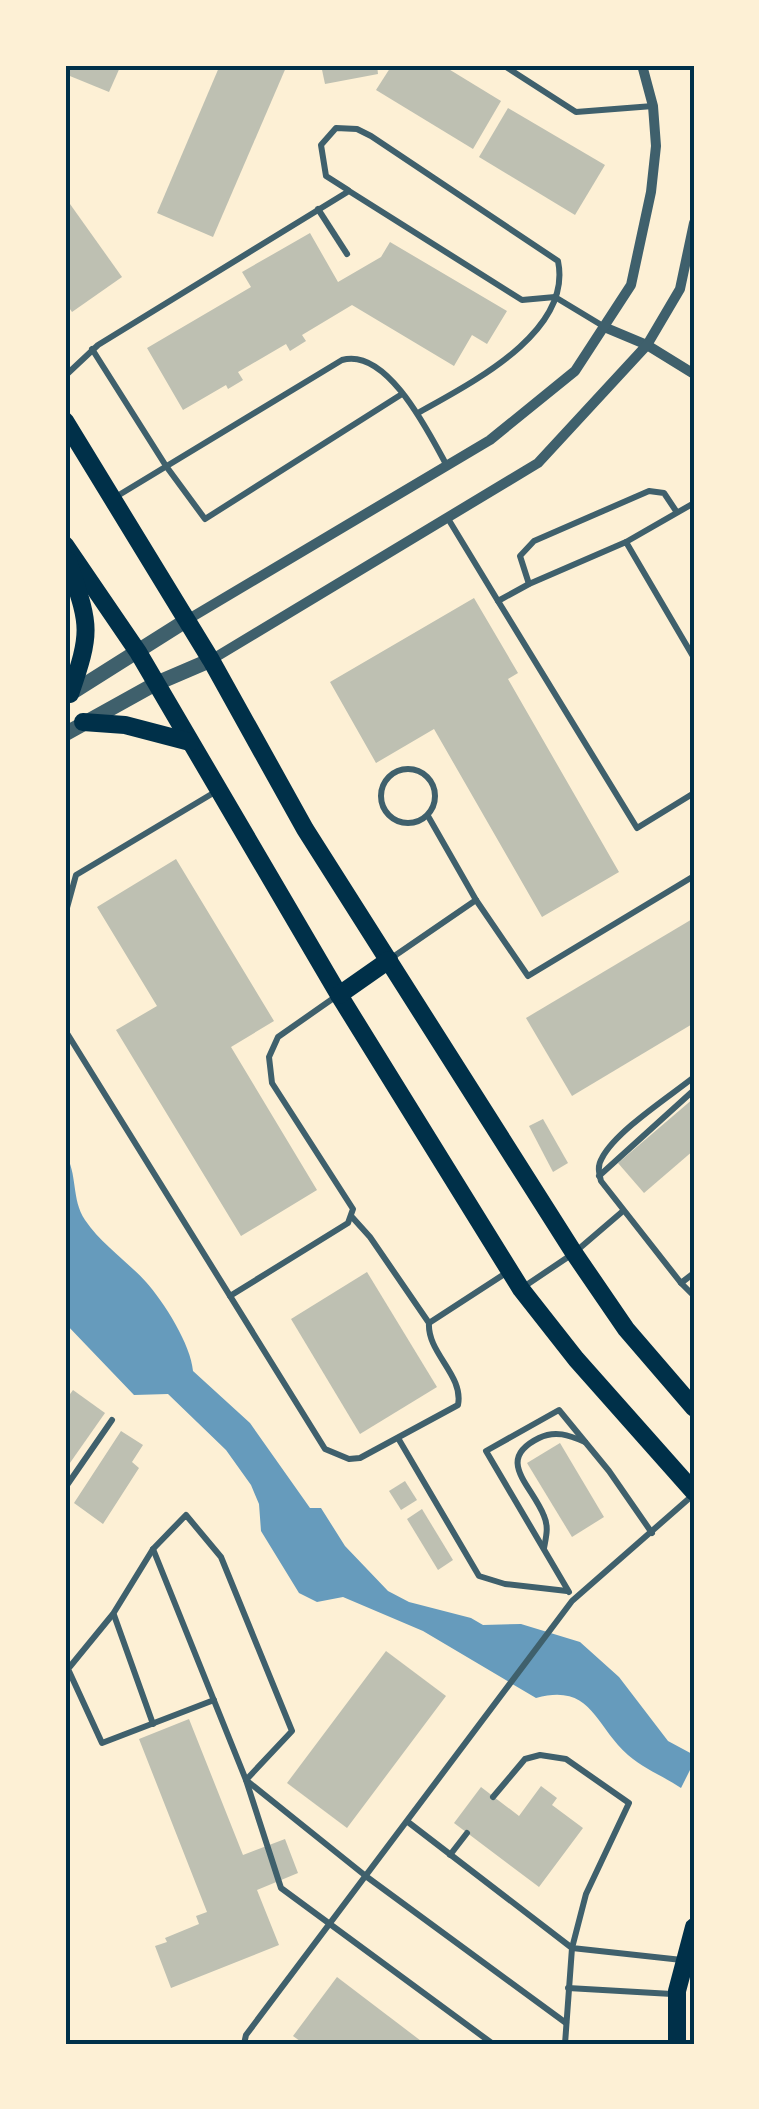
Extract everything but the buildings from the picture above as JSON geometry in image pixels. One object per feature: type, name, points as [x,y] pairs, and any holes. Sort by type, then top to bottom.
[{"type":"main road","points":[[65,421],[187,620],[305,829],[574,1253],[626,1329],[694,1408]]},
{"type":"main road","points":[[65,548],[138,652],[339,995],[510,1271],[576,1359],[694,1493]]},
{"type":"main road","points":[[65,548],[88,622],[82,661],[68,695]]},
{"type":"main road","points":[[83,722],[126,725],[190,742]]},
{"type":"main road","points":[[339,995],[389,960]]},
{"type":"main road","points":[[677,2044],[678,1994],[694,1928]]},
{"type":"street","points":[[68,695],[490,440],[575,372],[630,285],[651,192],[656,146],[653,106],[642,65]]},
{"type":"street","points":[[65,734],[156,684],[210,660],[538,463],[647,345],[680,290],[694,223]]},
{"type":"street","points":[[604,327],[647,345],[694,374]]},
{"type":"lane","points":[[503,65],[576,112],[653,106]]},
{"type":"lane","points":[[418,414],[480,378],[535,334],[554,297],[561,276],[558,261],[371,136],[358,129],[336,128],[321,146],[326,176],[522,300],[554,297],[604,327]]},
{"type":"lane","points":[[65,376],[92,349],[349,190]]},
{"type":"lane","points":[[318,209],[347,254]]},
{"type":"lane","points":[[92,349],[204,519],[402,394]]},
{"type":"lane","points":[[112,499],[342,360],[354,357],[368,360],[402,394],[447,466]]},
{"type":"lane","points":[[529,584],[520,556],[534,541],[649,491],[664,493],[676,511]]},
{"type":"lane","points":[[498,601],[626,542],[694,503]]},
{"type":"lane","points":[[447,517],[637,828],[694,794]]},
{"type":"lane","points":[[626,542],[694,658]]},
{"type":"lane","points":[[409,768],[426,775],[435,790],[428,816],[411,824],[393,820],[380,796],[386,780],[409,768]]},
{"type":"lane","points":[[65,915],[76,876],[218,790]]},
{"type":"lane","points":[[428,816],[476,900],[528,976],[694,876]]},
{"type":"lane","points":[[389,960],[476,900]]},
{"type":"lane","points":[[230,1296],[348,1224],[352,1217],[352,1209],[272,1083],[269,1057],[278,1037],[339,995]]},
{"type":"lane","points":[[65,1030],[325,1449],[348,1460],[360,1458],[458,1404],[460,1393],[428,1335],[429,1323],[352,1217]]},
{"type":"lane","points":[[694,1078],[641,1118],[604,1154],[599,1164],[599,1176],[694,1296]]},
{"type":"lane","points":[[599,1176],[694,1090]]},
{"type":"lane","points":[[522,1289],[574,1253],[624,1210]]},
{"type":"lane","points":[[429,1323],[510,1271]]},
{"type":"lane","points":[[682,1283],[694,1273]]},
{"type":"lane","points":[[571,1596],[486,1451],[559,1410],[652,1533]]},
{"type":"lane","points":[[65,1488],[112,1420]]},
{"type":"lane","points":[[544,1550],[548,1528],[520,1473],[517,1456],[522,1448],[544,1435],[567,1434],[586,1442]]},
{"type":"lane","points":[[398,1438],[479,1576],[571,1596]]},
{"type":"lane","points":[[244,2044],[246,2035],[485,1718],[567,1607],[571,1596],[652,1533],[694,1493]]},
{"type":"lane","points":[[214,1700],[102,1744],[68,1670],[113,1614],[153,1549],[186,1515],[221,1557],[292,1731],[246,1780]]},
{"type":"lane","points":[[153,1549],[246,1780],[281,1888],[494,2044]]},
{"type":"lane","points":[[113,1614],[154,1724]]},
{"type":"lane","points":[[493,1796],[525,1758],[556,1756],[628,1803],[586,1894],[572,1948],[564,2044]]},
{"type":"lane","points":[[246,1780],[367,1876],[566,2023]]},
{"type":"lane","points":[[408,1822],[572,1948],[684,1960]]},
{"type":"lane","points":[[450,1854],[467,1833]]},
{"type":"lane","points":[[568,1988],[678,1994]]},
{"type":"water","points":[[65,1153],[85,1220],[161,1301],[182,1337],[193,1371],[250,1423],[310,1508],[321,1508],[345,1546],[388,1591],[409,1602],[471,1618],[483,1625],[521,1624],[580,1642],[619,1677],[668,1741],[694,1755],[681,1788],[628,1755],[581,1702],[569,1696],[536,1698],[423,1631],[343,1597],[317,1602],[299,1593],[261,1531],[259,1504],[251,1485],[226,1450],[168,1394],[134,1395],[65,1323]]}]
